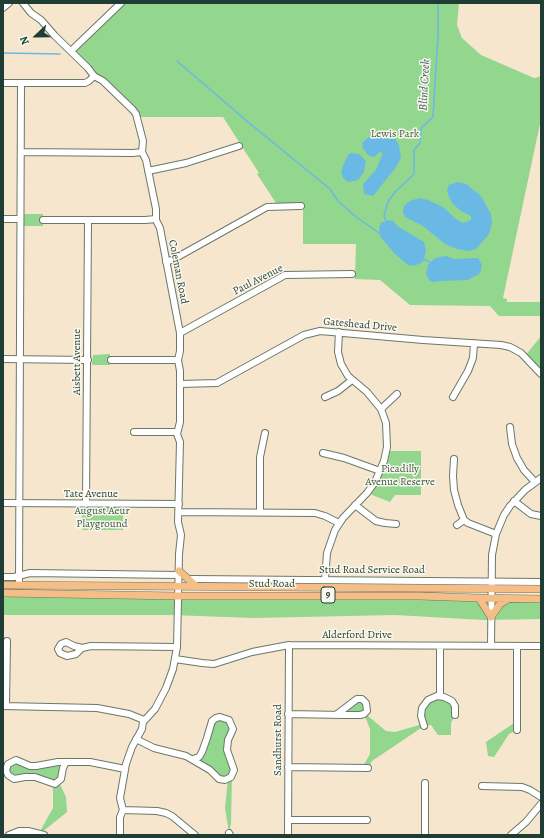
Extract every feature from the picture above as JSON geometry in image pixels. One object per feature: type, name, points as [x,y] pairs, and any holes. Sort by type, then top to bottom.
[{"type":"main road","points":[[178,573],[201,584]]},
{"type":"main road","name":"Stud Road","points":[[3,585],[492,585],[541,589]]},
{"type":"main road","name":"Stud Road","points":[[3,593],[178,596],[420,596],[541,599]]},
{"type":"main road","points":[[479,598],[492,617],[500,604],[508,598]]},
{"type":"street","points":[[3,8],[9,3]]},
{"type":"street","name":"Coleman Road","points":[[23,3],[88,68],[94,76],[102,80],[135,112],[143,141],[142,152],[146,160],[156,209],[156,219],[160,228],[180,333],[180,351],[178,360],[180,369],[180,425],[177,432],[180,440],[178,512],[180,535],[177,647],[171,675],[164,693],[151,715],[144,720],[142,729],[136,739],[124,769],[120,798],[122,810],[120,817],[120,835]]},
{"type":"street","points":[[71,51],[120,3]]},
{"type":"street","points":[[3,83],[85,83],[94,76]]},
{"type":"street","points":[[19,585],[21,83]]},
{"type":"street","points":[[148,171],[186,163],[239,146]]},
{"type":"street","points":[[21,152],[142,152]]},
{"type":"street","points":[[166,262],[174,260],[267,208],[301,206]]},
{"type":"street","points":[[3,219],[20,219]]},
{"type":"street","points":[[44,220],[156,219]]},
{"type":"street","name":"Aisbett Avenue","points":[[86,504],[88,220]]},
{"type":"street","name":"Paul Avenue","points":[[180,333],[285,275],[352,274]]},
{"type":"street","name":"Gateshead Drive","points":[[180,384],[218,383],[304,335],[320,331],[424,340],[497,344],[510,347],[524,355],[541,374]]},
{"type":"street","points":[[325,580],[327,553],[331,538],[339,523],[370,488],[380,471],[386,455],[386,424],[381,409],[372,397],[352,380],[343,368],[338,348],[339,332]]},
{"type":"street","points":[[453,397],[468,371],[474,343]]},
{"type":"street","points":[[3,359],[88,360]]},
{"type":"street","points":[[111,360],[178,360]]},
{"type":"street","points":[[325,397],[338,391],[352,380]]},
{"type":"street","points":[[381,409],[397,394]]},
{"type":"street","points":[[510,427],[512,444],[517,458],[524,470],[535,482]]},
{"type":"street","points":[[134,432],[177,432]]},
{"type":"street","points":[[260,512],[260,457],[265,433]]},
{"type":"street","points":[[323,453],[344,458],[380,471]]},
{"type":"street","points":[[454,459],[452,476],[454,490],[464,520],[468,524],[496,534]]},
{"type":"street","points":[[491,646],[492,554],[496,534],[504,515],[514,501],[520,494],[541,478]]},
{"type":"street","points":[[514,501],[531,514],[541,516]]},
{"type":"street","name":"Tate Avenue","points":[[3,503],[179,504]]},
{"type":"street","points":[[356,505],[376,521],[396,524]]},
{"type":"street","points":[[178,512],[315,513],[339,523]]},
{"type":"street","points":[[457,525],[464,520]]},
{"type":"street","points":[[3,577],[30,573],[178,573]]},
{"type":"street","name":"Stud Road Service Road","points":[[192,579],[201,584],[325,580],[492,585],[541,582]]},
{"type":"street","points":[[7,641],[5,706],[82,707],[106,709],[129,714],[144,720]]},
{"type":"street","name":"Alderford Drive","points":[[175,659],[214,664],[257,651],[289,645],[541,646]]},
{"type":"street","name":"Sandhurst Road","points":[[288,835],[289,645]]},
{"type":"street","points":[[82,648],[91,646],[177,647]]},
{"type":"street","points":[[440,646],[440,696]]},
{"type":"street","points":[[517,646],[517,730]]},
{"type":"street","points":[[424,726],[421,716],[422,708],[430,699],[440,696],[448,698],[454,703],[456,709],[455,715]]},
{"type":"street","points":[[288,714],[336,715],[362,715],[366,712],[367,707],[363,700],[359,699],[352,702],[336,715]]},
{"type":"street","points":[[136,739],[154,748],[180,754],[193,759],[201,765],[210,770],[221,779],[228,778],[233,774],[234,767],[227,750],[228,740],[233,729],[228,719],[220,717],[212,721],[207,739],[200,755],[201,765]]},
{"type":"street","points":[[193,759],[200,755]]},
{"type":"street","points":[[66,762],[62,771],[61,780],[55,784],[40,778],[31,777],[14,779],[6,773],[7,766],[13,761],[33,766],[66,762],[96,762],[124,769]]},
{"type":"street","points":[[56,763],[62,771]]},
{"type":"street","points":[[288,767],[368,768]]},
{"type":"street","points":[[425,783],[425,835]]},
{"type":"street","points":[[482,786],[522,787],[541,797]]},
{"type":"street","points":[[511,835],[541,804]]},
{"type":"street","points":[[122,810],[157,810],[166,813],[172,816],[195,835]]},
{"type":"street","points":[[288,820],[367,820]]},
{"type":"street","points":[[518,829],[523,835]]},
{"type":"street","points":[[9,835],[19,831],[28,830],[44,835]]},
{"type":"green space","name":"Lewis Park","points":[[121,3],[459,3],[457,25],[462,38],[481,55],[534,78],[541,75],[541,119],[503,298],[507,299],[507,302],[541,302],[541,316],[499,316],[490,306],[410,305],[380,280],[355,279],[356,244],[303,244],[303,206],[278,206],[223,117],[137,117],[71,51]]},
{"type":"green space","points":[[21,214],[43,214],[43,226],[20,226]]},
{"type":"green space","points":[[541,336],[541,374],[525,356]]},
{"type":"green space","points":[[110,354],[110,365],[92,365],[93,355]]},
{"type":"green space","name":"Picadilly Avenue Reserve","points":[[386,451],[421,451],[421,495],[395,495],[390,502],[367,493]]},
{"type":"green space","name":"August Aeur Playground","points":[[82,504],[123,504],[123,530],[82,530]]},
{"type":"green space","points":[[3,594],[479,598],[491,617],[502,602],[541,599],[541,619],[484,620],[395,615],[254,618],[171,615],[3,615]]},
{"type":"green space","points":[[433,697],[450,700],[455,715],[451,723],[451,735],[438,735],[431,725],[424,726],[372,761],[368,768],[362,768],[370,754],[370,729],[364,714],[336,715],[362,699],[368,716],[386,731],[395,732],[423,724],[421,713]]},
{"type":"green space","points":[[214,719],[231,723],[228,740],[232,775],[231,823],[229,833],[225,808],[228,779],[225,780],[200,762],[200,758]]},
{"type":"green space","points":[[517,721],[517,730],[509,734],[494,757],[488,756],[486,742]]},
{"type":"green space","points":[[13,761],[27,765],[56,763],[61,769],[59,782],[66,797],[67,812],[41,833],[39,833],[53,808],[53,784],[40,778],[10,777],[8,764]]},
{"type":"water","points":[[387,135],[395,138],[399,146],[401,158],[396,167],[373,196],[364,194],[363,184],[376,170],[383,153],[379,152],[376,156],[372,157],[368,155],[363,148],[362,143],[369,137]]},
{"type":"water","points":[[350,153],[359,154],[366,161],[364,172],[358,180],[348,182],[343,178],[341,171]]},
{"type":"water","points":[[457,182],[466,184],[481,196],[491,214],[492,223],[489,234],[476,249],[468,251],[457,249],[445,244],[423,226],[405,217],[403,212],[404,206],[410,201],[419,198],[428,200],[443,207],[456,219],[463,223],[471,220],[471,216],[461,211],[452,203],[449,197],[447,190],[449,185]]},
{"type":"water","points":[[389,220],[393,221],[397,226],[424,242],[426,251],[423,262],[414,266],[408,265],[394,253],[380,236],[379,228],[381,223]]},
{"type":"water","points":[[446,256],[454,259],[478,258],[482,265],[481,270],[479,274],[468,280],[433,282],[429,280],[426,274],[428,265],[435,258]]},
{"type":"waterway","name":"Blind Creek","points":[[386,221],[384,216],[388,202],[395,192],[414,174],[414,150],[420,143],[421,128],[433,117],[438,35],[438,3]]},
{"type":"waterway","points":[[3,53],[60,54]]},
{"type":"waterway","points":[[177,61],[248,122],[330,189],[338,201],[355,216],[379,233]]},
{"type":"waterway","name":"Blind Creek","points":[[424,259],[430,262]]}]
